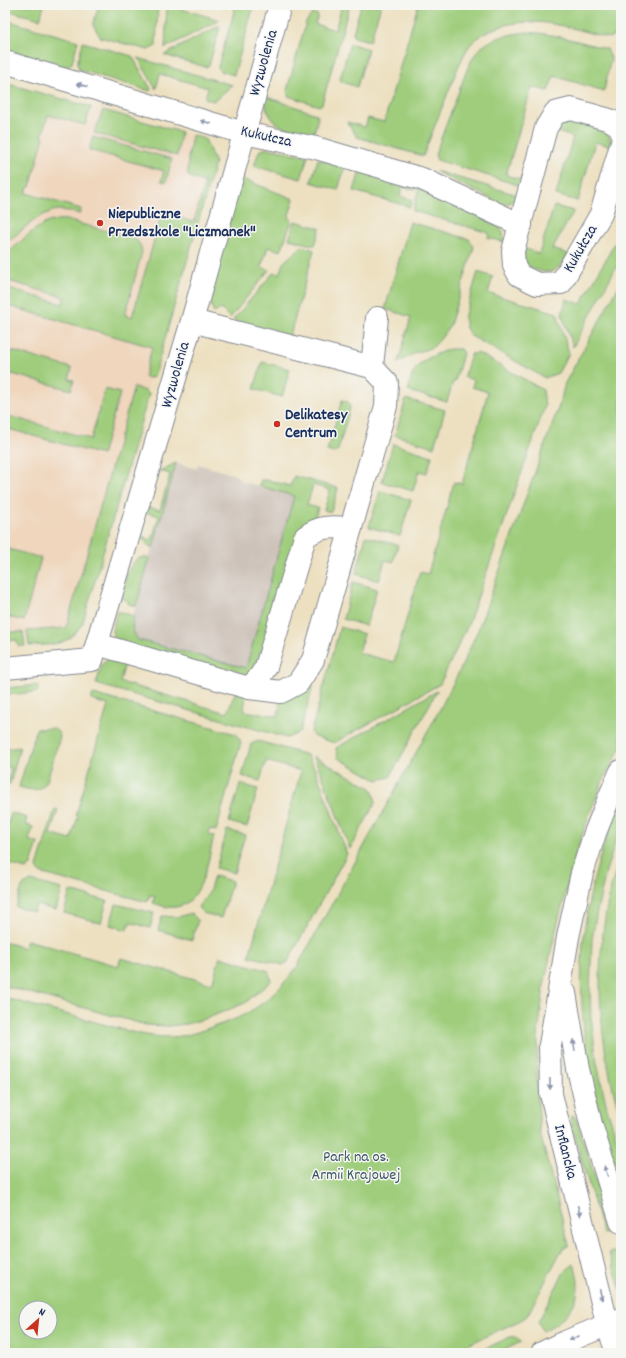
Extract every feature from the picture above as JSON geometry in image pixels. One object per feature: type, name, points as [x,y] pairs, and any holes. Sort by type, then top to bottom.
[{"type":"street","name":"Wyzwolenia","points":[[5,668],[92,660],[192,321],[280,5]]},
{"type":"street","name":"Kukułcza","points":[[5,62],[244,133],[316,148],[422,179],[521,225]]},
{"type":"street","name":"Kukułcza","points":[[621,130],[620,126],[610,120],[571,109],[555,113],[546,128],[514,251],[514,266],[519,275],[537,284],[561,283],[601,214],[621,144]]},
{"type":"street","points":[[372,367],[377,318]]},
{"type":"street","points":[[97,644],[249,688],[281,692],[298,684],[313,660],[386,406],[387,383],[372,367],[192,321]]},
{"type":"street","points":[[249,688],[258,679],[266,667],[305,537],[314,530],[328,527],[351,528]]},
{"type":"street","name":"Inflancka","points":[[617,1353],[614,1321],[551,1094],[550,1045],[568,937],[582,874],[595,833],[621,771]]},
{"type":"street","name":"Inflancka","points":[[562,978],[578,1069],[591,1124],[621,1222]]},
{"type":"street","points":[[542,1353],[614,1321]]},
{"type":"shaded area","points":[[5,83],[205,139],[214,160],[76,630],[5,637]]},
{"type":"shaded area","points":[[176,463],[197,469],[198,464],[235,475],[243,482],[294,496],[246,668],[138,640],[132,632],[131,623]]},
{"type":"green space","points":[[5,5],[44,5],[40,19],[5,10]]},
{"type":"green space","points":[[99,5],[158,5],[156,46],[148,50],[100,37],[93,24]]},
{"type":"green space","points":[[167,5],[220,20],[165,48]]},
{"type":"green space","points":[[236,5],[254,5],[234,75],[220,71],[218,67]]},
{"type":"green space","points":[[342,5],[347,5],[349,7],[322,104],[319,106],[288,96],[287,90],[306,22],[313,13],[318,15],[315,24],[335,30]]},
{"type":"green space","points":[[361,5],[381,5],[370,41],[354,37],[353,33]]},
{"type":"green space","points":[[418,5],[621,5],[621,11],[616,35],[609,38],[563,26],[537,22],[506,25],[487,32],[479,37],[468,47],[461,61],[423,156],[357,137],[347,122],[365,127],[368,118],[384,122]]},
{"type":"green space","points":[[5,20],[78,41],[72,63],[66,67],[5,49]]},
{"type":"green space","points":[[217,27],[220,27],[209,65],[206,67],[164,55]]},
{"type":"green space","points":[[528,32],[558,36],[607,49],[611,58],[604,91],[554,76],[548,91],[532,87],[506,175],[522,180],[521,186],[437,160],[435,155],[438,146],[465,74],[474,55],[488,43],[501,37]]},
{"type":"green space","points":[[83,42],[132,56],[151,89],[150,91],[80,70],[77,64]]},
{"type":"green space","points":[[352,44],[368,49],[357,87],[342,82],[340,79],[349,46]]},
{"type":"green space","points":[[138,58],[232,85],[213,101],[205,98],[208,88],[160,74],[156,89]]},
{"type":"green space","points":[[5,83],[91,107],[85,125],[48,115],[42,136],[44,137],[30,187],[28,187],[26,193],[81,209],[80,214],[61,210],[51,212],[37,219],[5,244]]},
{"type":"green space","points":[[264,96],[316,114],[318,117],[313,137],[287,129],[274,120],[269,114]]},
{"type":"green space","points":[[103,110],[181,132],[177,156],[94,133]]},
{"type":"green space","points":[[575,120],[599,127],[604,130],[608,134],[611,146],[595,142],[578,201],[556,195],[573,137],[557,132],[564,123]]},
{"type":"green space","points":[[192,135],[205,139],[215,163],[154,377],[144,377],[152,347],[5,305],[5,288],[63,304],[64,297],[5,280],[5,256],[34,230],[42,225],[58,220],[66,220],[133,238],[137,241],[142,252],[125,315],[132,317],[162,213],[194,222],[205,183],[188,175],[188,158]]},
{"type":"green space","points":[[93,137],[172,159],[166,182],[161,181],[164,171],[89,150]]},
{"type":"green space","points":[[267,148],[308,156],[301,179],[254,166],[259,151]]},
{"type":"green space","points":[[318,159],[345,166],[338,190],[311,182]]},
{"type":"green space","points":[[360,171],[416,187],[415,190],[402,187],[400,196],[412,200],[410,207],[354,191]]},
{"type":"green space","points":[[435,171],[518,195],[510,203],[499,203]]},
{"type":"green space","points":[[240,178],[294,199],[289,215],[290,219],[292,220],[281,251],[268,247],[261,267],[269,270],[230,318],[221,309],[214,313],[209,299]]},
{"type":"green space","points":[[419,188],[500,227],[503,233],[504,242],[488,238],[489,233],[413,211]]},
{"type":"green space","points":[[554,206],[574,211],[552,249],[568,254],[558,268],[550,272],[542,272],[530,267],[527,264],[524,258],[524,248],[539,254]]},
{"type":"green space","points":[[295,221],[320,228],[315,245],[289,239]]},
{"type":"green space","points":[[410,222],[469,239],[474,247],[450,325],[433,347],[415,353],[398,363],[411,317],[385,309]]},
{"type":"green space","points":[[621,232],[621,258],[573,347],[562,315],[566,299],[581,304]]},
{"type":"green space","points":[[302,246],[314,250],[291,332],[288,336],[233,320],[274,272],[279,274],[283,263]]},
{"type":"green space","points":[[478,272],[493,277],[488,293],[557,313],[569,353],[558,373],[545,378],[471,336],[466,328],[464,318]]},
{"type":"green space","name":"Park na os. Armii Krajowej","points":[[621,282],[621,747],[604,778],[575,856],[553,942],[544,985],[538,1035],[537,1086],[540,1133],[569,1245],[563,1249],[559,1255],[527,1316],[450,1353],[20,1353],[5,1345],[5,998],[133,1032],[150,1036],[168,1037],[194,1033],[237,1018],[259,1006],[278,989],[297,967],[440,709],[460,670],[478,630],[560,403],[565,383]]},
{"type":"green space","points":[[5,349],[72,368],[69,379],[74,380],[71,390],[5,372]]},
{"type":"green space","points":[[450,349],[460,349],[463,353],[455,382],[453,382],[447,402],[408,391],[412,375],[421,363],[441,352]]},
{"type":"green space","points":[[478,353],[543,390],[545,406],[468,625],[440,684],[334,743],[313,736],[311,732],[340,627],[364,634],[359,653],[394,662],[420,572],[428,574],[454,482],[462,484],[488,392],[472,387],[474,380],[464,377],[471,354]]},
{"type":"green space","points":[[262,362],[290,369],[282,397],[254,389]]},
{"type":"green space","points":[[134,387],[146,391],[149,394],[83,622],[72,636],[60,643],[29,646],[27,631],[66,628]]},
{"type":"green space","points":[[105,389],[120,393],[102,455],[5,428],[5,415],[91,439]]},
{"type":"green space","points":[[406,399],[445,410],[434,447],[395,435]]},
{"type":"green space","points":[[342,400],[348,402],[350,408],[338,450],[334,453],[327,451]]},
{"type":"green space","points":[[393,444],[432,456],[427,473],[419,471],[413,491],[382,482]]},
{"type":"green space","points":[[176,463],[153,548],[148,545],[142,537],[152,540],[159,516],[145,512],[146,507],[160,510],[170,474],[159,471]]},
{"type":"green space","points":[[294,476],[338,488],[331,512],[324,510],[330,490],[313,485],[307,505],[318,508],[314,521],[254,672],[240,679],[116,641],[112,631],[117,611],[134,616],[134,634],[138,640],[246,668],[294,496],[259,486],[261,480],[267,480],[290,486]]},
{"type":"green space","points":[[380,491],[411,500],[400,536],[369,527]]},
{"type":"green space","points":[[366,536],[398,545],[393,562],[385,560],[379,581],[356,574]]},
{"type":"green space","points":[[5,548],[41,558],[24,621],[5,616]]},
{"type":"green space","points":[[143,557],[150,558],[136,606],[129,604],[127,600],[120,598],[130,568],[133,563]]},
{"type":"green space","points":[[353,582],[377,589],[366,626],[343,619]]},
{"type":"green space","points":[[5,632],[23,632],[25,646],[18,646],[17,640],[5,641]]},
{"type":"green space","points":[[111,657],[125,663],[120,682],[227,713],[235,693],[246,693],[244,711],[278,716],[281,699],[309,684],[313,686],[300,732],[287,738],[96,684],[102,664]]},
{"type":"green space","points":[[39,685],[37,692],[5,695],[5,688]]},
{"type":"green space","points":[[437,691],[390,777],[377,780],[338,758],[336,748]]},
{"type":"green space","points":[[93,694],[236,734],[241,742],[216,831],[210,829],[209,835],[214,836],[204,876],[194,895],[188,902],[180,906],[170,907],[153,903],[155,896],[150,895],[147,902],[40,873],[37,867],[55,809],[58,810],[50,834],[71,840],[78,816],[76,815],[108,705],[91,700]]},
{"type":"green space","points":[[52,728],[58,731],[60,737],[47,781],[44,785],[35,790],[19,787],[36,729]]},
{"type":"green space","points":[[258,741],[307,755],[316,771],[347,854],[287,963],[283,965],[249,956],[301,771],[266,761],[260,781],[242,776],[251,744]]},
{"type":"green space","points":[[20,747],[10,784],[7,784],[11,768],[5,766],[5,749]]},
{"type":"green space","points":[[313,756],[371,788],[373,791],[376,802],[350,849],[320,770]]},
{"type":"green space","points":[[240,784],[258,789],[247,827],[229,822]]},
{"type":"green space","points":[[621,801],[621,825],[606,871],[592,940],[590,991],[591,1017],[597,1063],[607,1108],[621,1152],[621,1182],[601,1122],[590,1073],[584,1033],[582,955],[586,916],[594,878],[606,840]]},
{"type":"green space","points":[[11,813],[27,818],[25,824],[33,827],[29,840],[38,843],[31,865],[26,869],[5,863],[5,834]]},
{"type":"green space","points":[[227,830],[245,835],[234,873],[216,868]]},
{"type":"green space","points":[[621,853],[621,1118],[612,1085],[606,1052],[601,1019],[600,985],[601,952],[605,918]]},
{"type":"green space","points":[[214,876],[232,881],[221,918],[203,913],[198,907],[209,893]]},
{"type":"green space","points":[[31,881],[62,889],[56,910],[36,905],[34,912],[16,907],[22,886]]},
{"type":"green space","points":[[70,891],[107,901],[101,923],[64,913]]},
{"type":"green space","points":[[116,904],[154,913],[150,928],[130,922],[127,930],[110,925]]},
{"type":"green space","points":[[191,913],[198,920],[192,940],[158,930],[162,916],[178,917]]},
{"type":"green space","points":[[27,940],[118,966],[121,958],[212,984],[220,957],[269,971],[271,981],[245,1003],[208,1018],[186,1024],[168,1026],[146,1025],[5,986],[5,942],[24,948]]},
{"type":"green space","points":[[572,1115],[576,1118],[612,1232],[603,1234],[570,1119]]},
{"type":"green space","points":[[618,1251],[621,1261],[621,1290],[609,1253]]},
{"type":"green space","points":[[574,1264],[577,1274],[578,1292],[573,1306],[557,1323],[543,1331],[538,1322],[564,1272]]},
{"type":"green space","points":[[510,1337],[519,1339],[521,1342],[498,1353],[476,1353]]},
{"type":"place","name":"Niepubliczne Przedszkole \"Liczmanek\"","points":[[100,223]]},
{"type":"place","name":"Delikatesy Centrum","points":[[277,424]]}]
